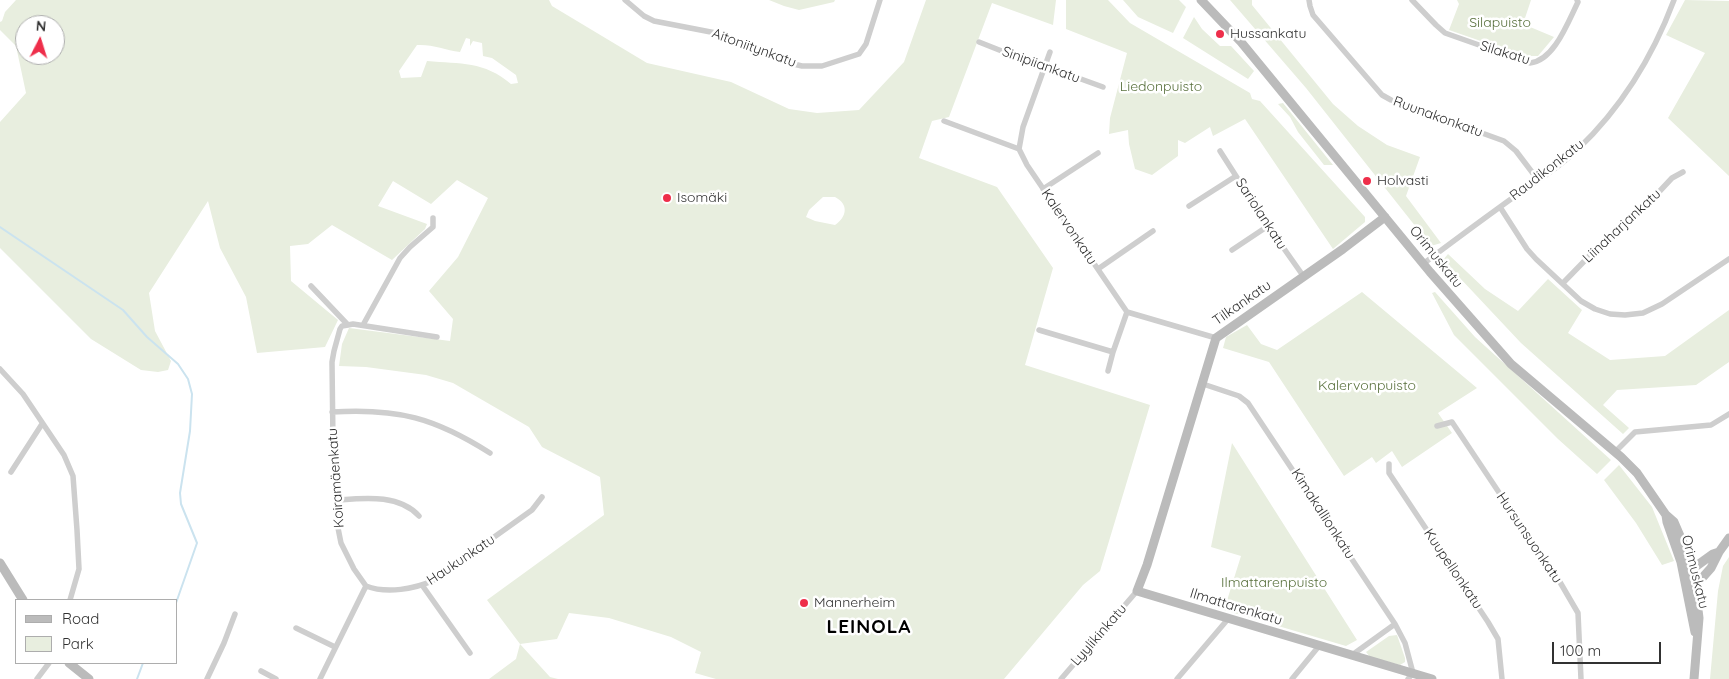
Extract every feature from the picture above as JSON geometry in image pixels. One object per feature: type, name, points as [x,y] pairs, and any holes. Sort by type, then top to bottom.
[{"type":"street","name":"Aitoniitynkatu","points":[[626,0],[644,16],[654,20],[722,34],[789,63],[802,66],[822,66],[859,54],[866,44],[880,0]]},
{"type":"street","name":"Orimuskatu","points":[[1200,0],[1241,42],[1466,315],[1511,364],[1637,473],[1666,515],[1674,522],[1683,539],[1691,587],[1696,637],[1694,679]]},
{"type":"street","name":"Ruunakonkatu","points":[[1309,0],[1313,15],[1382,95],[1391,100],[1504,141],[1516,151],[1538,180]]},
{"type":"street","name":"Silakatu","points":[[1412,0],[1445,33],[1530,63],[1538,62],[1544,58],[1556,45],[1577,0]]},
{"type":"street","name":"Raudikonkatu","points":[[1424,264],[1578,150],[1612,111],[1638,75],[1651,52],[1674,0]]},
{"type":"street","name":"Sinipiiankatu","points":[[979,42],[1037,65],[1045,66],[1103,87]]},
{"type":"street","points":[[944,121],[1020,149],[1023,127],[1050,52]]},
{"type":"street","name":"Kalervonkatu","points":[[1020,149],[1026,165],[1127,312]]},
{"type":"street","name":"Sariolankatu","points":[[1220,151],[1268,226],[1304,277]]},
{"type":"street","points":[[1043,189],[1098,153]]},
{"type":"street","name":"Liinaharjankatu","points":[[1563,283],[1599,246],[1642,210],[1672,178],[1683,172]]},
{"type":"street","points":[[1189,206],[1236,176]]},
{"type":"street","points":[[1500,207],[1531,254],[1581,301],[1610,314],[1643,313],[1662,304],[1729,258]]},
{"type":"street","name":"Tilkankatu","points":[[1137,591],[1147,565],[1216,338],[1357,240],[1385,217]]},
{"type":"street","points":[[363,326],[400,258],[433,227],[433,218]]},
{"type":"street","points":[[1232,250],[1268,226]]},
{"type":"street","points":[[1098,269],[1153,231]]},
{"type":"street","points":[[311,286],[348,325],[437,337]]},
{"type":"street","points":[[1108,371],[1127,312],[1216,338]]},
{"type":"street","name":"Koiramäenkatu","points":[[348,325],[342,326],[340,329],[334,351],[332,412],[338,528],[341,543],[354,569],[366,586]]},
{"type":"street","points":[[1039,330],[1113,352]]},
{"type":"street","points":[[0,369],[23,394],[64,455],[73,476],[78,530],[78,569],[70,599]]},
{"type":"street","name":"Kimakallionkatu","points":[[1203,384],[1239,396],[1248,404],[1395,624],[1405,643],[1410,676]]},
{"type":"street","points":[[332,412],[380,411],[408,415],[450,430],[490,454]]},
{"type":"street","points":[[1615,452],[1635,432],[1711,426],[1729,414]]},
{"type":"street","name":"Hursunsuonkatu","points":[[1437,426],[1452,422],[1526,534],[1557,577],[1578,613],[1581,679]]},
{"type":"street","points":[[11,472],[42,424]]},
{"type":"street","name":"Kuupellonkatu","points":[[1389,464],[1389,473],[1498,639],[1502,679]]},
{"type":"street","name":"Haukunkatu","points":[[366,586],[397,589],[422,585],[440,577],[532,510],[542,497]]},
{"type":"street","points":[[337,500],[385,499],[402,504],[419,516]]},
{"type":"street","points":[[1691,587],[1711,568],[1718,552],[1729,538]]},
{"type":"street","points":[[1688,572],[1718,552]]},
{"type":"street","points":[[0,563],[23,599]]},
{"type":"street","points":[[422,585],[470,653]]},
{"type":"street","points":[[320,679],[366,586]]},
{"type":"street","name":"Ilmattarenkatu","points":[[1137,591],[1352,655],[1410,676],[1432,679]]},
{"type":"street","name":"Lyylikinkatu","points":[[1061,679],[1137,591]]},
{"type":"street","points":[[207,679],[235,614]]},
{"type":"street","points":[[1177,679],[1228,619]]},
{"type":"street","points":[[1352,655],[1395,624]]},
{"type":"street","points":[[296,628],[335,647]]},
{"type":"street","points":[[1292,679],[1320,646]]},
{"type":"street","points":[[37,679],[47,664]]},
{"type":"street","points":[[70,664],[90,679]]},
{"type":"street","points":[[261,671],[276,679]]},
{"type":"green space","points":[[16,0],[549,0],[552,6],[647,63],[731,82],[789,109],[817,113],[859,110],[904,62],[926,0],[1056,0],[1053,25],[992,3],[949,117],[932,121],[919,158],[997,187],[1053,268],[1025,365],[1150,405],[1100,571],[1083,585],[1004,679],[716,679],[695,673],[701,652],[671,637],[609,618],[569,613],[557,639],[520,644],[487,600],[604,515],[600,477],[542,447],[529,427],[453,383],[426,375],[366,367],[339,366],[342,344],[349,328],[450,341],[453,319],[429,291],[458,257],[488,198],[457,180],[431,204],[393,181],[378,206],[427,224],[425,229],[392,260],[332,225],[308,244],[290,246],[291,281],[338,320],[325,347],[257,353],[246,297],[220,248],[208,201],[149,293],[155,331],[171,361],[168,370],[158,372],[141,370],[91,339],[0,248],[0,122],[26,93],[20,65],[65,65],[65,15],[15,15],[15,45],[0,30],[0,22],[5,12]],"holes":[[[466,38],[470,39],[470,46],[473,41],[482,43],[483,56],[492,58],[516,75],[518,83],[511,84],[482,67],[427,61],[421,77],[401,78],[399,71],[417,45],[433,46],[460,52]],[[823,197],[835,197],[843,203],[844,214],[835,225],[806,217],[809,210]]]},
{"type":"green space","points":[[769,0],[835,0],[834,2],[799,10]]},
{"type":"green space","name":"Liedonpuisto","points":[[1066,0],[1108,0],[1130,23],[1250,93],[1252,99],[1260,101],[1365,217],[1365,222],[1333,249],[1245,119],[1213,136],[1210,127],[1185,143],[1178,140],[1178,156],[1152,175],[1135,169],[1128,130],[1109,134],[1110,118],[1127,53],[1066,29]]},
{"type":"green space","points":[[1123,0],[1179,0],[1186,7],[1173,33],[1138,17]]},
{"type":"green space","points":[[1230,0],[1252,0],[1252,5],[1333,104],[1358,126],[1387,145],[1420,157],[1406,196],[1441,243],[1431,246],[1306,88]]},
{"type":"green space","name":"Silapuisto","points":[[1457,0],[1531,0],[1523,24],[1554,37],[1538,56],[1524,56],[1449,30],[1459,4]]},
{"type":"green space","points":[[1685,0],[1729,1],[1729,176],[1668,118],[1705,53],[1666,35]]},
{"type":"green space","points":[[1194,17],[1202,29],[1220,46],[1231,46],[1254,71],[1248,79],[1183,38]]},
{"type":"green space","points":[[1283,103],[1333,165],[1324,165],[1298,132],[1290,117],[1278,104]]},
{"type":"green space","points":[[1448,254],[1485,289],[1518,311],[1548,279],[1582,310],[1568,333],[1610,360],[1665,356],[1729,310],[1729,362],[1696,385],[1617,390],[1603,405],[1629,428],[1623,434],[1521,343],[1443,260]]},
{"type":"green space","name":"Kalervonpuisto","points":[[1362,292],[1477,388],[1438,413],[1452,433],[1402,467],[1392,451],[1376,463],[1372,457],[1344,476],[1269,362],[1223,348],[1226,337],[1247,325],[1261,344],[1277,350]]},
{"type":"green space","points":[[1435,292],[1475,337],[1611,460],[1597,474],[1558,439],[1454,335],[1432,293]]},
{"type":"green space","name":"Ilmattarenpuisto","points":[[1232,443],[1357,640],[1346,646],[1224,610],[1241,556],[1211,547]]},
{"type":"green space","points":[[1619,465],[1652,507],[1674,561],[1662,565],[1636,523],[1604,480]]},
{"type":"green space","points":[[1729,557],[1729,679],[1710,679],[1718,591],[1723,566]]},
{"type":"green space","points":[[1397,635],[1405,658],[1405,662],[1400,665],[1370,657],[1366,652],[1389,636]]},
{"type":"green space","points":[[520,644],[550,677],[558,679],[489,679],[516,659]]},
{"type":"waterway","points":[[0,227],[123,310],[147,337],[178,364],[188,379],[192,394],[190,431],[180,493],[181,504],[197,543],[177,599]]},
{"type":"waterway","points":[[137,679],[143,664]]},
{"type":"place","name":"Hussankatu","points":[[1220,34]]},
{"type":"place","name":"Holvasti","points":[[1367,181]]},
{"type":"place","name":"Isomäki","points":[[667,198]]},
{"type":"place","name":"Mannerheim","points":[[804,603]]},
{"type":"district","name":"LEINOLA","points":[[869,627]]}]
